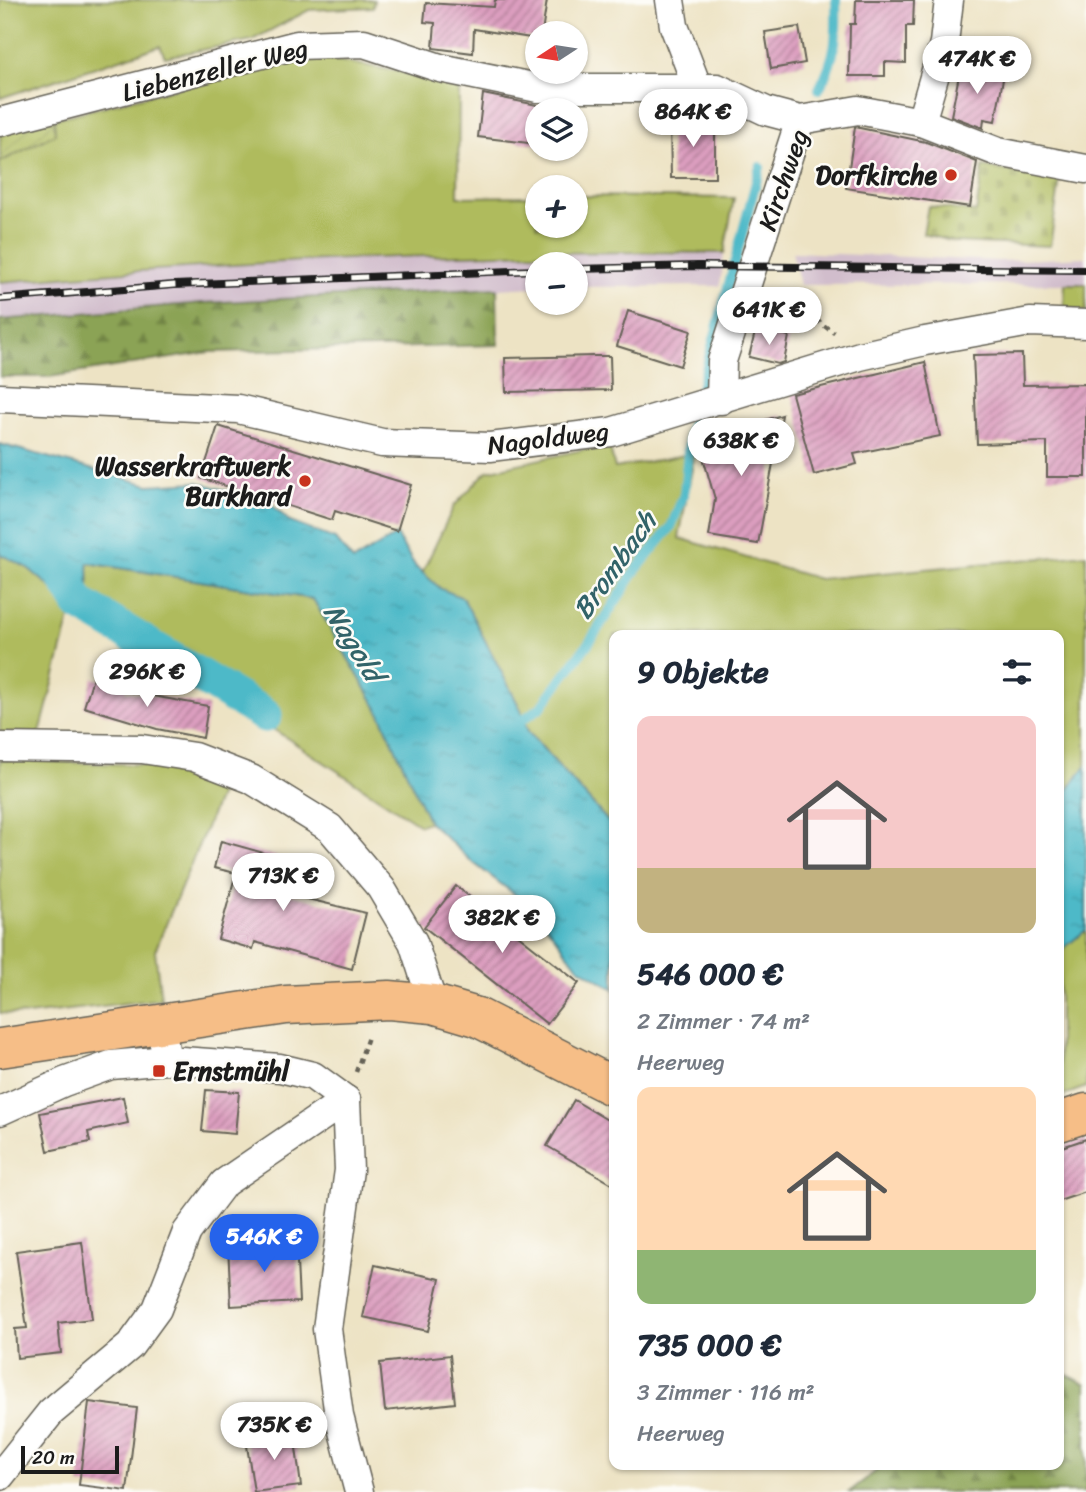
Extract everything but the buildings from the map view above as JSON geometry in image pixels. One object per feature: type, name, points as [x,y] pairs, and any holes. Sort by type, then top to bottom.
[{"type":"main road","points":[[0,1048],[286,1005],[389,1000],[433,1004],[477,1017],[609,1084]]},
{"type":"main road","points":[[1064,1120],[1086,1113]]},
{"type":"street","points":[[670,0],[674,26],[697,86]]},
{"type":"street","points":[[921,122],[944,43],[950,0]]},
{"type":"street","name":"Liebenzeller Weg","points":[[0,122],[297,45],[364,43],[440,68],[538,88],[717,88],[766,111],[800,120]]},
{"type":"street","name":"Kirchweg","points":[[716,401],[722,361],[800,120],[858,110],[921,122],[998,152],[1086,169]]},
{"type":"street","name":"Nagoldweg","points":[[0,398],[238,409],[382,443],[490,447],[611,432],[860,356],[1030,322],[1086,324]]},
{"type":"street","points":[[0,747],[142,749],[194,757],[251,779],[330,828],[381,888],[413,942],[433,1004]]},
{"type":"street","points":[[160,1023],[167,1060]]},
{"type":"street","points":[[0,1111],[64,1082],[111,1065],[167,1060],[280,1068],[313,1076],[346,1100]]},
{"type":"street","points":[[0,1476],[51,1412],[130,1346],[157,1308],[187,1232],[224,1183],[346,1100]]},
{"type":"street","points":[[346,1100],[349,1170],[327,1329],[339,1416],[359,1492]]},
{"type":"path","points":[[744,293],[796,305],[815,322],[855,345],[860,356]]},
{"type":"path","points":[[346,1100],[370,1031],[389,1000]]},
{"type":"shaded area","points":[[611,251],[724,253],[720,286],[588,287],[588,252],[525,252],[525,288],[203,303],[0,320],[0,282],[192,265],[492,252]]},
{"type":"shaded area","points":[[792,252],[998,261],[1086,257],[1086,284],[800,285]]},
{"type":"green space","points":[[0,0],[374,0],[373,7],[309,10],[252,40],[165,57],[160,46],[0,98]]},
{"type":"green space","points":[[323,58],[402,72],[459,90],[458,197],[525,196],[525,238],[588,238],[588,196],[734,198],[724,253],[525,252],[362,258],[0,282],[0,162],[55,134],[54,119],[256,68]]},
{"type":"green space","points":[[54,119],[55,134],[0,162],[0,132]]},
{"type":"green space","points":[[983,167],[1060,179],[1050,246],[955,242],[923,234],[928,206],[976,212]]},
{"type":"green space","points":[[1065,284],[1086,284],[1086,312],[1064,307]]},
{"type":"green space","points":[[497,288],[498,345],[210,352],[49,377],[0,377],[0,320],[203,303]]},
{"type":"green space","points":[[609,444],[615,468],[695,453],[679,538],[819,579],[1086,554],[1086,766],[1064,795],[1064,630],[609,630],[609,822],[528,731],[521,710],[463,598],[441,589],[422,573],[454,506],[487,471]]},
{"type":"green space","points":[[0,554],[28,568],[73,606],[40,733],[0,733]]},
{"type":"green space","points":[[88,563],[313,599],[378,709],[429,822],[420,825],[267,725],[272,707],[89,596]]},
{"type":"green space","points":[[0,760],[149,765],[224,784],[155,951],[161,999],[28,1015],[0,1013]]},
{"type":"green space","points":[[1086,930],[1086,1087],[1064,1095],[1064,948]]},
{"type":"green space","points":[[1064,1373],[1086,1384],[1086,1492],[849,1492],[878,1470],[1064,1470]]},
{"type":"water","name":"Nagold","points":[[0,444],[149,485],[198,482],[270,503],[290,522],[335,539],[353,561],[396,535],[416,567],[441,589],[463,598],[521,710],[528,732],[609,822],[609,986],[578,967],[535,910],[471,861],[429,822],[378,709],[313,599],[88,563],[89,596],[73,606],[28,568],[0,554]]},
{"type":"water","points":[[1086,766],[1086,930],[1064,948],[1064,795]]},
{"type":"waterway","name":"Brombach","points":[[819,89],[835,46],[836,0]]},
{"type":"waterway","name":"Brombach","points":[[515,725],[541,707],[590,641],[636,570],[671,527],[684,494],[690,430],[760,167]]},
{"type":"waterway","points":[[55,561],[80,604],[265,715]]},
{"type":"railway","points":[[588,269],[698,266],[1086,270]]},
{"type":"railway","points":[[0,299],[174,285],[525,270]]},
{"type":"place","name":"Dorfkirche","points":[[951,175]]},
{"type":"place","name":"Wasserkraftwerk Burkhard","points":[[305,481]]},
{"type":"place","name":"Ernstmühl","points":[[159,1071]]}]
